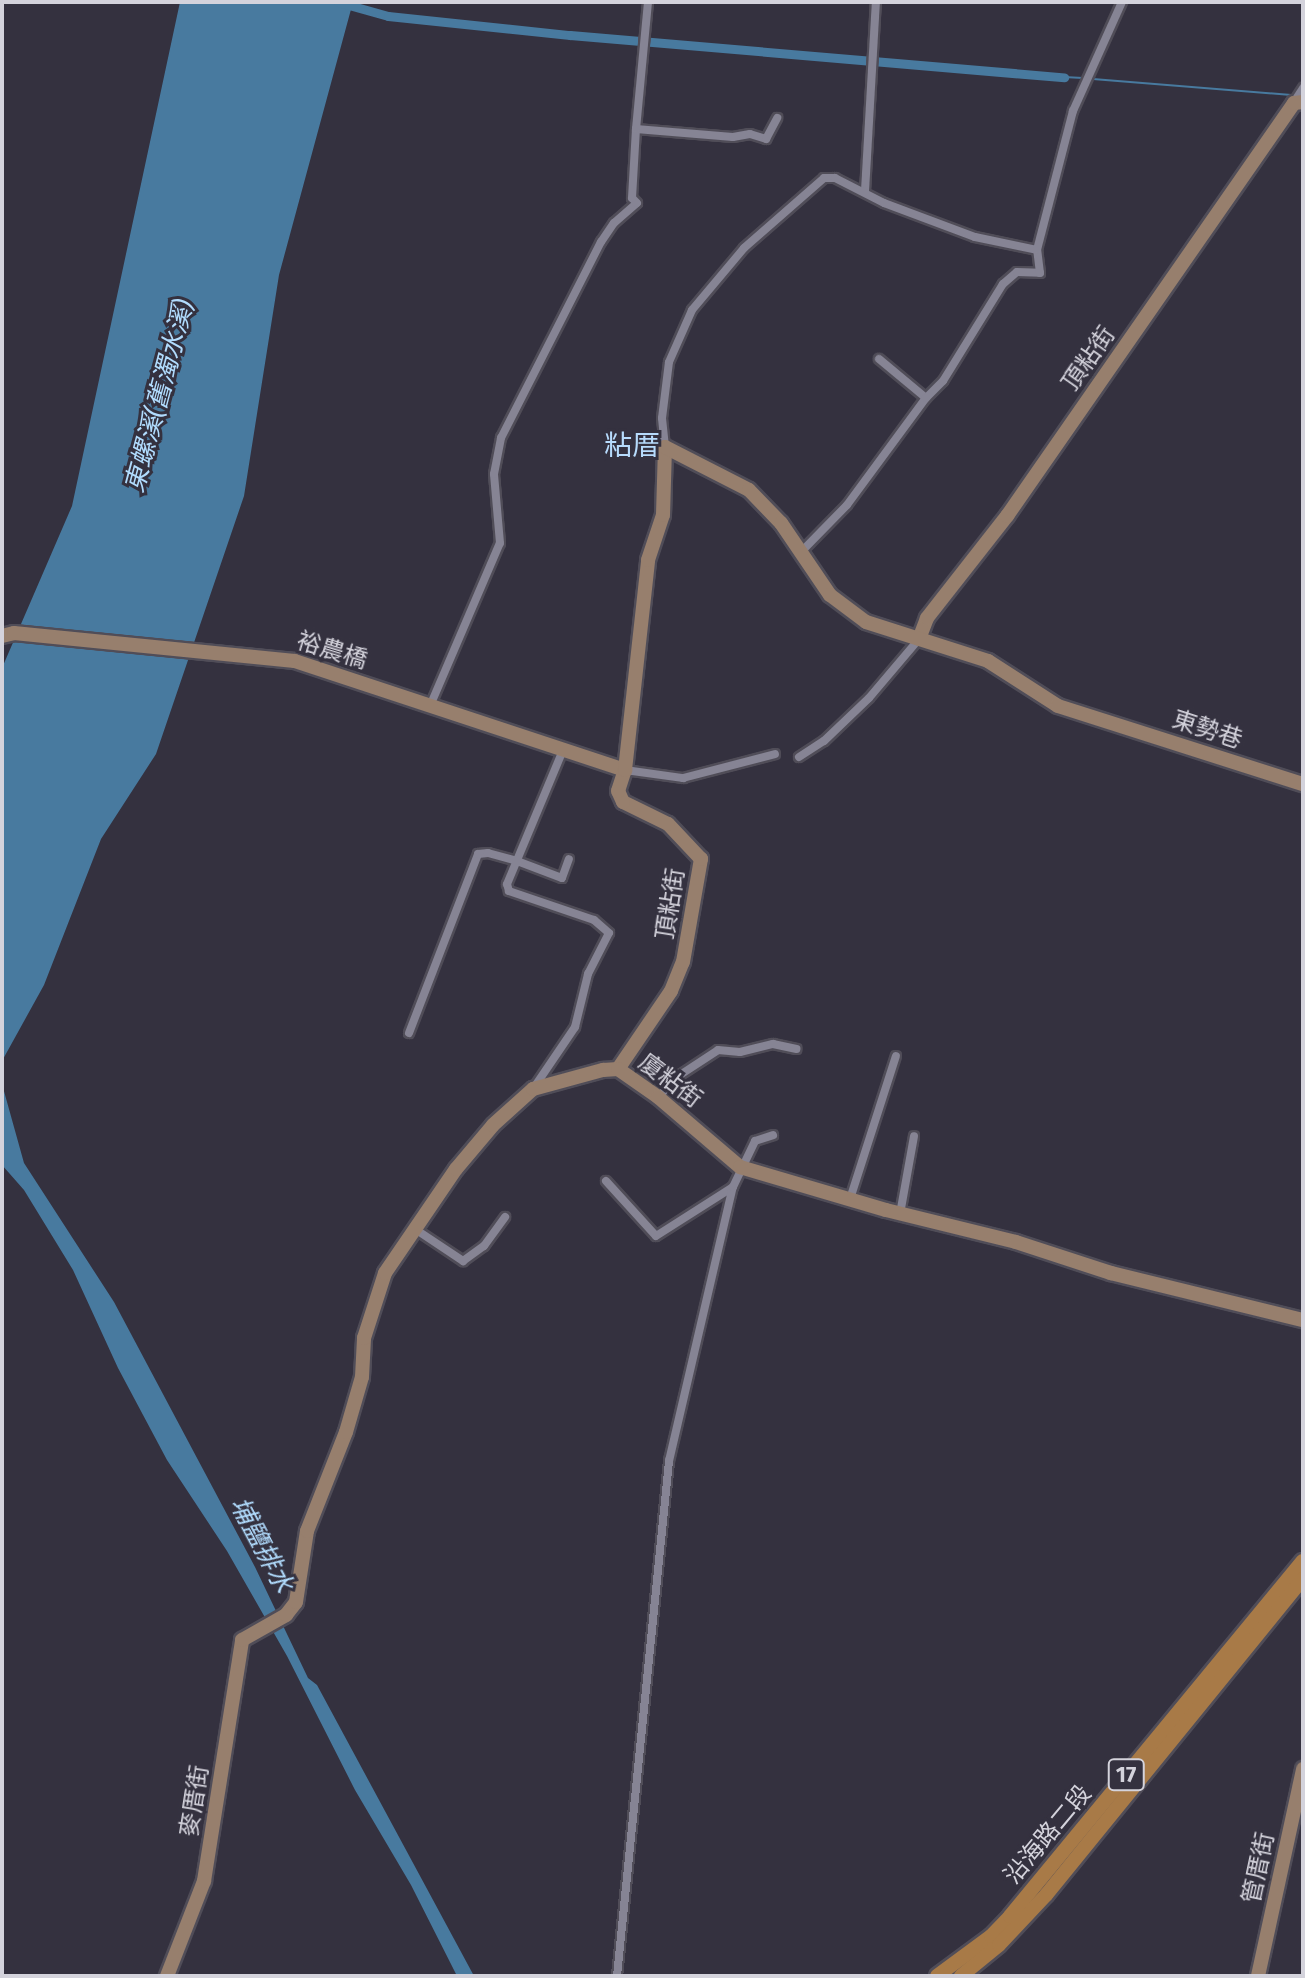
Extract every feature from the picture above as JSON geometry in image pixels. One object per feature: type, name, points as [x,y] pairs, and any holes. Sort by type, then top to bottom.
[{"type":"main road","name":"沿海路二段","points":[[937,1976],[991,1936],[1010,1916],[1303,1561]]},
{"type":"main road","name":"沿海路二段","points":[[961,1976],[999,1945],[1046,1895],[1303,1579]]},
{"type":"street","points":[[430,706],[500,543],[494,474],[501,438],[601,242],[614,223],[637,203],[632,198],[648,2]]},
{"type":"street","points":[[865,191],[876,2]]},
{"type":"street","points":[[802,551],[847,505],[926,398],[943,381],[1009,277],[1017,272],[1040,273],[1037,250],[1073,111],[1122,2]]},
{"type":"street","points":[[1298,102],[1303,88]]},
{"type":"street","name":"頂粘街","points":[[799,757],[824,741],[869,698],[919,639],[927,618],[1007,516],[1298,102]]},
{"type":"street","points":[[636,129],[733,137],[750,134],[766,139],[777,118]]},
{"type":"street","name":"頂粘街","points":[[618,1069],[671,991],[683,962],[701,859],[698,852],[668,824],[623,802],[618,791],[625,770],[645,584],[663,515],[665,447],[662,418],[669,362],[692,310],[744,248],[818,182],[835,178],[884,203],[975,237],[1037,250]]},
{"type":"street","points":[[879,359],[926,398]]},
{"type":"street","points":[[665,447],[749,490],[769,508],[842,607],[866,622],[919,639]]},
{"type":"street","name":"裕農橋","points":[[8,634],[215,651],[295,661],[625,770]]},
{"type":"street","name":"東勢巷","points":[[919,639],[988,661],[1058,706],[1303,784]]},
{"type":"street","points":[[533,1089],[575,1027],[588,974],[609,933],[594,920],[509,891],[507,884],[563,750]]},
{"type":"street","points":[[625,770],[683,778],[775,754]]},
{"type":"street","points":[[409,1033],[476,857],[488,853],[562,878],[569,859]]},
{"type":"street","points":[[658,1097],[680,1075],[718,1050],[740,1052],[773,1044],[796,1049]]},
{"type":"street","points":[[850,1199],[896,1056]]},
{"type":"street","name":"廈粘街","points":[[253,1632],[286,1615],[296,1602],[307,1531],[346,1432],[362,1377],[364,1338],[385,1273],[493,1125],[533,1089],[603,1070],[618,1069],[658,1097],[740,1167],[900,1214],[1016,1242],[1111,1273],[1303,1320]]},
{"type":"street","points":[[617,1976],[669,1461],[733,1187],[755,1141],[773,1135]]},
{"type":"street","points":[[900,1214],[914,1136]]},
{"type":"street","points":[[606,1181],[656,1236],[733,1187]]},
{"type":"street","points":[[415,1229],[463,1261],[484,1246],[505,1217]]},
{"type":"street","name":"麥厝街","points":[[167,1976],[204,1881],[242,1640],[253,1632]]},
{"type":"street","name":"管厝街","points":[[1258,1976],[1303,1769]]},
{"type":"water","name":"東螺溪(舊濁水溪)","points":[[180,2],[353,2],[279,275],[244,496],[156,754],[101,839],[44,985],[2,1061],[2,668],[72,506]]},
{"type":"water","points":[[2,1084],[24,1163],[114,1302],[255,1567],[308,1678],[317,1685],[474,1976],[457,1976],[411,1885],[355,1790],[287,1656],[227,1551],[167,1460],[118,1368],[73,1270],[24,1190],[2,1165]]},
{"type":"waterway","points":[[338,2],[388,16],[570,35],[1064,77]]},
{"type":"waterway","points":[[1064,77],[1083,78]]},
{"type":"waterway","points":[[1093,79],[1294,95]]},
{"type":"waterway","points":[[1266,1976],[1303,1802]]},
{"type":"district","name":"粘厝","points":[[632,446]]},
{"type":"water label","name":"埔鹽排水","points":[[261,1545]]}]
